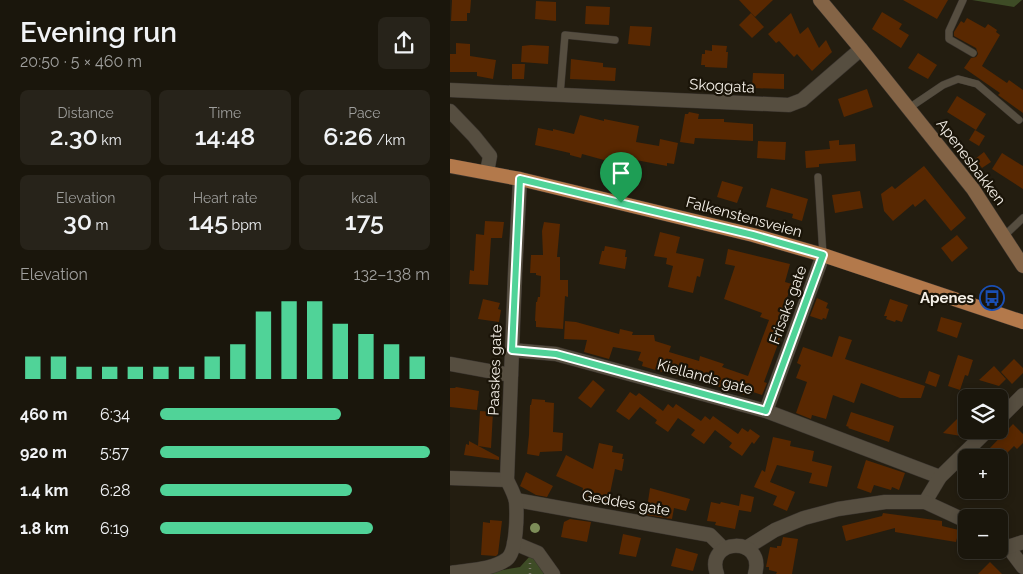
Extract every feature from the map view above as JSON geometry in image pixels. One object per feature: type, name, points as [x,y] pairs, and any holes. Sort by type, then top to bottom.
[{"type":"main road","name":"Apenesbakken","points":[[825,2],[973,189],[1023,266]]},
{"type":"main road","name":"Falkenstensveien","points":[[450,166],[520,179],[753,235],[823,255],[1023,322]]},
{"type":"street","name":"Skoggata","points":[[450,90],[789,105],[802,100],[861,49]]},
{"type":"street","points":[[450,111],[490,156],[487,172]]},
{"type":"street","name":"Paaskes gate","points":[[450,573],[492,566],[507,558],[512,551],[514,543],[516,500],[507,480],[520,179]]},
{"type":"street","name":"Frisaks gate","points":[[766,411],[823,255]]},
{"type":"street","name":"Kiellands gate","points":[[512,350],[556,354],[766,411],[940,477]]},
{"type":"street","points":[[450,364],[511,375]]},
{"type":"street","points":[[1008,410],[1023,395]]},
{"type":"street","points":[[926,502],[940,477],[979,439]]},
{"type":"street","points":[[450,478],[507,480]]},
{"type":"street","name":"Geddes gate","points":[[516,500],[710,535],[724,549]]},
{"type":"street","points":[[746,548],[775,530],[804,518],[838,509],[885,502],[926,502],[958,516]]},
{"type":"street","points":[[1008,543],[1023,542]]},
{"type":"street","points":[[514,543],[538,553],[553,574]]},
{"type":"street","points":[[717,574],[715,564],[717,558],[724,549],[736,545],[746,548],[755,557],[757,562],[755,574]]},
{"type":"street","points":[[1008,549],[1023,567]]},
{"type":"lane","points":[[963,0],[949,32],[949,38],[973,53]]},
{"type":"lane","points":[[560,95],[565,34],[614,40]]},
{"type":"lane","points":[[910,108],[958,78],[977,84],[1020,120]]},
{"type":"lane","name":"Frisaks gate","points":[[818,177],[823,255]]},
{"type":"lane","points":[[1004,236],[1023,218]]},
{"type":"green space","points":[[972,0],[1022,0],[1014,7]]},
{"type":"green space","points":[[530,556],[540,564],[544,574],[480,574],[520,567]]},
{"type":"building","points":[[452,0],[471,0],[467,21],[451,21]]},
{"type":"building","points":[[739,0],[773,0],[755,17]]},
{"type":"building","points":[[903,0],[948,0],[937,19]]},
{"type":"building","points":[[536,1],[556,2],[556,21],[535,19]]},
{"type":"building","points":[[586,6],[610,7],[609,25],[585,24]]},
{"type":"building","points":[[882,12],[902,24],[899,29],[909,35],[901,48],[872,29]]},
{"type":"building","points":[[751,13],[764,27],[752,38],[739,25]]},
{"type":"building","points":[[791,13],[800,34],[808,27],[819,48],[826,40],[832,52],[812,71],[797,54],[794,57],[779,41],[776,43],[768,34]]},
{"type":"building","points":[[967,18],[985,28],[988,24],[997,30],[996,32],[1000,35],[982,66],[1007,83],[1009,80],[1023,90],[1023,113],[998,95],[1000,93],[964,68],[971,58],[976,57],[978,54],[976,48],[954,36],[954,32],[961,21],[964,23]]},
{"type":"building","points":[[630,26],[652,27],[650,46],[628,44]]},
{"type":"building","points":[[456,43],[470,44],[470,56],[496,60],[493,79],[477,76],[477,72],[450,72],[450,54],[456,54]]},
{"type":"building","points":[[712,45],[727,46],[727,68],[705,67],[705,65],[701,65],[702,54],[705,54],[705,50],[712,51]]},
{"type":"building","points":[[522,46],[549,46],[548,64],[521,62]]},
{"type":"building","points":[[918,53],[937,65],[928,79],[908,68]]},
{"type":"building","points":[[571,59],[603,63],[603,67],[616,68],[615,81],[570,79]]},
{"type":"building","points":[[512,64],[525,64],[524,79],[512,79]]},
{"type":"building","points":[[753,73],[784,74],[784,89],[752,88]]},
{"type":"building","points":[[867,89],[873,107],[844,117],[838,99]]},
{"type":"building","points":[[957,96],[986,114],[976,130],[947,112]]},
{"type":"building","points":[[689,112],[699,114],[698,119],[724,119],[724,122],[753,124],[753,141],[695,138],[694,144],[680,142],[685,114]]},
{"type":"building","points":[[580,115],[639,126],[636,142],[659,146],[660,139],[678,143],[674,164],[667,163],[667,166],[636,160],[634,173],[630,174],[602,169],[604,160],[582,154],[581,158],[570,155],[570,153],[535,145],[538,128],[574,134]]},
{"type":"building","points":[[975,130],[985,136],[979,146],[969,140]]},
{"type":"building","points":[[839,140],[839,145],[855,144],[856,161],[819,164],[819,167],[806,168],[805,151],[830,149],[829,141]]},
{"type":"building","points":[[758,141],[786,142],[785,160],[757,158]]},
{"type":"building","points":[[984,152],[991,162],[982,168],[975,159]]},
{"type":"building","points":[[1002,153],[1023,166],[1023,189],[992,169]]},
{"type":"building","points":[[924,166],[966,218],[951,231],[925,199],[915,207],[913,204],[893,221],[884,211],[881,194],[892,186],[895,189]]},
{"type":"building","points":[[722,181],[743,187],[737,203],[717,197]]},
{"type":"building","points":[[771,188],[808,199],[802,221],[792,218],[793,214],[766,207]]},
{"type":"building","points":[[860,191],[863,208],[835,213],[832,195]]},
{"type":"building","points":[[485,221],[504,222],[502,238],[491,238],[488,285],[469,284],[470,270],[474,271],[476,234],[484,235]]},
{"type":"building","points":[[544,222],[560,224],[557,257],[560,257],[560,280],[568,280],[568,297],[565,296],[563,329],[536,327],[536,302],[538,297],[540,297],[541,276],[536,275],[536,273],[530,273],[531,255],[543,255],[542,231]]},
{"type":"building","points":[[660,232],[680,237],[676,253],[704,259],[700,277],[697,276],[693,293],[668,287],[673,266],[666,264],[667,258],[654,256]]},
{"type":"building","points":[[957,235],[968,248],[952,262],[941,248]]},
{"type":"building","points":[[605,246],[626,250],[625,269],[599,264]]},
{"type":"building","points":[[728,249],[790,264],[785,282],[792,284],[778,322],[785,325],[764,382],[767,383],[762,395],[747,390],[745,395],[721,388],[714,384],[716,378],[686,369],[683,378],[642,366],[643,362],[638,360],[641,352],[613,347],[609,359],[584,352],[587,340],[564,339],[565,321],[576,322],[619,334],[620,329],[633,332],[632,335],[654,335],[655,341],[671,346],[669,352],[699,361],[700,356],[724,364],[722,367],[748,376],[769,320],[760,317],[762,313],[724,299],[735,266],[725,264]]},
{"type":"building","points":[[817,298],[828,303],[826,308],[829,309],[826,319],[823,318],[822,320],[810,316]]},
{"type":"building","points":[[483,299],[500,303],[498,309],[501,310],[499,322],[478,319]]},
{"type":"building","points":[[890,299],[908,305],[902,322],[886,319],[887,316],[884,316]]},
{"type":"building","points":[[941,317],[962,323],[957,338],[937,331]]},
{"type":"building","points":[[839,336],[852,340],[845,359],[925,386],[921,398],[900,398],[861,383],[854,403],[833,395],[826,419],[812,415],[811,419],[796,413],[807,382],[796,378],[801,365],[797,363],[803,347],[832,357]]},
{"type":"building","points":[[958,355],[973,360],[968,376],[965,375],[960,389],[948,386]]},
{"type":"building","points":[[1014,359],[1023,368],[1023,373],[1012,384],[1001,372]]},
{"type":"building","points":[[994,366],[1006,379],[999,386],[979,380]]},
{"type":"building","points":[[929,371],[940,375],[936,387],[925,383]]},
{"type":"building","points":[[593,380],[605,390],[591,408],[578,398]]},
{"type":"building","points":[[456,387],[479,391],[477,410],[450,407],[450,388]]},
{"type":"building","points":[[630,392],[636,396],[639,393],[663,411],[668,404],[673,408],[676,404],[701,421],[705,416],[710,420],[713,416],[738,434],[742,428],[748,432],[750,429],[760,436],[754,444],[752,442],[742,456],[729,447],[732,443],[715,430],[704,444],[691,435],[695,430],[678,418],[668,432],[655,423],[657,420],[640,407],[629,420],[616,411]]},
{"type":"building","points":[[532,399],[554,403],[553,432],[563,433],[562,451],[540,452],[539,456],[527,454]]},
{"type":"building","points":[[480,411],[493,412],[491,448],[478,446]]},
{"type":"building","points":[[851,412],[894,426],[889,442],[848,428],[846,426]]},
{"type":"building","points":[[958,418],[958,436],[943,433]]},
{"type":"building","points":[[1013,424],[1023,434],[1023,443],[1017,449],[1014,446],[1008,452],[1008,449],[989,449],[999,439],[1008,439],[1008,429]]},
{"type":"building","points":[[773,437],[791,441],[790,446],[814,451],[812,461],[832,466],[827,487],[809,483],[812,473],[777,465],[770,482],[795,492],[787,511],[773,505],[777,496],[754,487],[762,470],[765,472]]},
{"type":"building","points":[[469,441],[499,457],[499,460],[464,455],[466,444],[469,445]]},
{"type":"building","points":[[599,443],[613,446],[612,452],[623,454],[622,459],[624,459],[622,471],[615,469],[608,503],[581,498],[583,488],[556,476],[566,455],[593,469]]},
{"type":"building","points":[[866,460],[905,473],[899,490],[892,487],[891,490],[874,485],[871,493],[857,488]]},
{"type":"building","points":[[526,472],[553,486],[547,497],[536,495],[520,486]]},
{"type":"building","points":[[650,488],[690,499],[686,511],[674,508],[672,519],[646,515]]},
{"type":"building","points":[[741,494],[754,497],[751,512],[739,510],[735,529],[715,525],[716,522],[707,521],[711,502],[739,506]]},
{"type":"building","points":[[883,513],[942,521],[942,526],[958,530],[956,542],[895,532],[895,528],[846,541],[842,526],[882,516]]},
{"type":"building","points":[[570,519],[591,522],[587,542],[561,537],[564,522]]},
{"type":"building","points":[[490,520],[502,521],[498,554],[496,556],[481,555],[483,522],[490,523]]},
{"type":"building","points":[[623,534],[641,538],[636,557],[619,554]]},
{"type":"building","points":[[783,537],[798,539],[792,574],[776,574],[777,572],[766,567],[770,547],[777,548],[777,546],[781,546]]},
{"type":"building","points":[[676,548],[698,554],[693,571],[671,566]]},
{"type":"building","points":[[990,562],[1002,574],[978,574]]},
{"type":"place","name":"Apenes","points":[[992,298]]},
{"type":"route","points":[[520,179],[621,203],[753,235],[823,255],[766,411],[556,354],[512,350],[520,179]]}]
